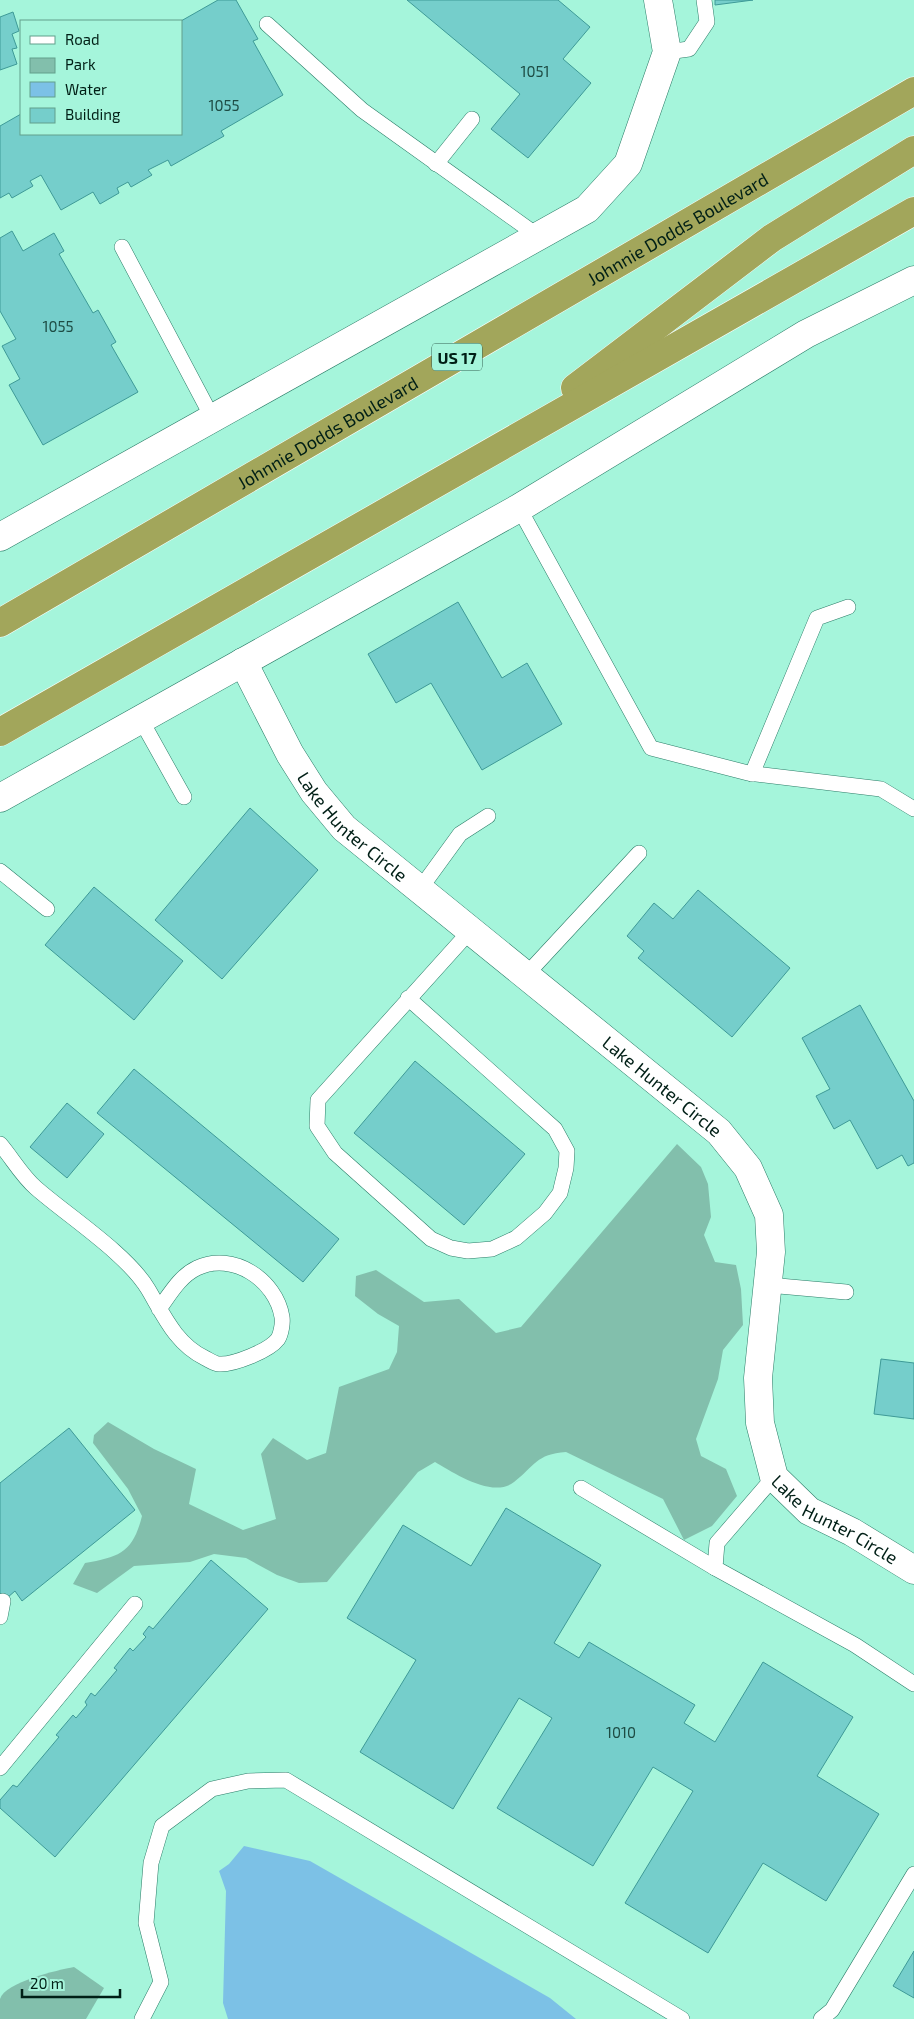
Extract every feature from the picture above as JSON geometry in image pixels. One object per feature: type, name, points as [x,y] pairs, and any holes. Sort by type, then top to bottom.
[{"type":"highway","name":"Johnnie Dodds Boulevard","points":[[0,623],[914,90]]},
{"type":"highway","points":[[488,454],[772,238],[914,150]]},
{"type":"highway","points":[[0,732],[914,211]]},
{"type":"street","points":[[0,537],[587,208],[628,164],[667,52],[658,0]]},
{"type":"street","points":[[0,798],[519,508],[806,334],[914,280]]},
{"type":"street","name":"Lake Hunter Circle","points":[[243,662],[290,754],[314,792],[344,828],[719,1132],[748,1168],[769,1215],[771,1252],[758,1378],[760,1423],[774,1477],[809,1511],[852,1532],[914,1570]]},
{"type":"lane","points":[[667,52],[689,50],[707,22],[704,0]]},
{"type":"lane","points":[[267,24],[362,110],[538,236]]},
{"type":"lane","points":[[436,164],[472,119]]},
{"type":"lane","points":[[122,247],[212,417]]},
{"type":"lane","points":[[519,508],[651,748],[752,774],[881,789],[914,809]]},
{"type":"lane","points":[[752,774],[817,618],[848,607]]},
{"type":"lane","points":[[141,720],[184,797]]},
{"type":"lane","points":[[420,889],[460,834],[488,816]]},
{"type":"lane","points":[[526,975],[639,853]]},
{"type":"lane","points":[[0,871],[46,909]]},
{"type":"lane","points":[[408,998],[555,1129],[567,1151],[566,1168],[560,1193],[545,1213],[516,1238],[492,1249],[468,1251],[451,1248],[431,1240],[335,1153],[317,1126],[318,1100],[408,998],[470,930]]},
{"type":"lane","points":[[0,1144],[34,1186],[134,1270],[175,1335],[197,1354],[219,1364],[254,1356],[278,1339],[283,1323],[280,1306],[270,1289],[254,1273],[236,1265],[216,1262],[196,1268],[181,1279],[159,1309]]},
{"type":"lane","points":[[768,1285],[846,1292]]},
{"type":"lane","points":[[715,1568],[717,1543],[774,1477]]},
{"type":"lane","points":[[581,1488],[715,1568],[855,1646],[914,1684]]},
{"type":"lane","points":[[0,1617],[3,1601]]},
{"type":"lane","points":[[0,1768],[135,1604]]},
{"type":"lane","points":[[142,2019],[161,1982],[146,1923],[151,1863],[162,1826],[212,1789],[248,1780],[286,1780],[682,2019]]},
{"type":"lane","points":[[821,2019],[832,2010],[914,1874]]},
{"type":"green space","points":[[677,1144],[701,1167],[708,1184],[711,1217],[704,1235],[715,1262],[736,1265],[741,1289],[743,1325],[723,1350],[718,1379],[696,1439],[701,1456],[726,1469],[737,1496],[712,1526],[684,1540],[663,1499],[566,1452],[542,1458],[514,1482],[495,1488],[474,1483],[435,1462],[418,1472],[327,1582],[299,1583],[277,1575],[246,1558],[214,1554],[190,1562],[134,1566],[97,1593],[73,1584],[85,1563],[107,1558],[123,1551],[134,1538],[142,1516],[128,1489],[93,1443],[94,1435],[108,1422],[154,1449],[196,1469],[189,1504],[243,1530],[276,1519],[261,1454],[273,1438],[307,1460],[326,1453],[339,1387],[389,1369],[397,1352],[399,1326],[378,1314],[355,1296],[356,1276],[376,1270],[424,1302],[459,1299],[496,1333],[521,1327]]},
{"type":"green space","points":[[74,1967],[104,1988],[86,2019],[0,2019],[0,1999],[11,1987],[33,1978]]},
{"type":"water","points":[[244,1846],[310,1861],[550,1998],[576,2019],[228,2019],[223,2003],[226,1891],[219,1871],[229,1864]]},
{"type":"building","points":[[218,0],[236,0],[258,39],[253,41],[283,95],[221,131],[224,136],[171,166],[168,160],[148,170],[152,175],[131,187],[128,182],[117,188],[119,193],[100,204],[93,192],[61,210],[41,175],[30,181],[33,186],[12,198],[9,193],[0,198],[0,126],[20,115],[20,135],[182,135],[182,20]]},
{"type":"building","points":[[407,0],[558,0],[590,27],[563,59],[591,83],[528,158],[491,129],[520,94]]},
{"type":"building","points":[[715,0],[753,0],[715,5]]},
{"type":"building","points":[[13,12],[19,31],[12,34],[17,48],[12,49],[17,64],[0,70],[0,17]]},
{"type":"building","points":[[12,231],[23,251],[54,233],[64,251],[59,254],[93,313],[98,310],[116,342],[111,345],[138,392],[43,445],[9,385],[20,379],[2,346],[16,339],[0,311],[0,238]]},
{"type":"building","points":[[458,602],[502,678],[527,663],[562,724],[482,770],[431,683],[396,703],[368,654]]},
{"type":"building","points":[[250,808],[318,870],[222,979],[155,920]]},
{"type":"building","points":[[94,887],[183,961],[134,1020],[45,945]]},
{"type":"building","points":[[698,890],[790,968],[732,1037],[638,958],[644,951],[627,936],[654,903],[673,919]]},
{"type":"building","points":[[860,1005],[914,1101],[914,1163],[908,1166],[902,1155],[877,1169],[850,1120],[834,1129],[816,1096],[830,1089],[802,1038]]},
{"type":"building","points":[[415,1061],[525,1154],[464,1225],[354,1133]]},
{"type":"building","points":[[134,1069],[339,1239],[303,1282],[97,1113]]},
{"type":"building","points":[[67,1103],[104,1134],[67,1178],[30,1147]]},
{"type":"building","points":[[881,1359],[914,1363],[914,1419],[874,1414]]},
{"type":"building","points":[[69,1428],[135,1510],[22,1601],[15,1591],[0,1604],[0,1483]]},
{"type":"building","points":[[506,1508],[601,1565],[554,1643],[579,1658],[589,1642],[695,1705],[684,1723],[715,1742],[763,1662],[853,1717],[817,1776],[879,1814],[826,1901],[763,1863],[708,1953],[625,1903],[693,1791],[653,1767],[593,1866],[497,1808],[552,1718],[519,1698],[453,1809],[360,1752],[416,1660],[347,1618],[403,1525],[471,1566]]},
{"type":"building","points":[[211,1560],[268,1609],[55,1857],[0,1808],[0,1800],[13,1785],[17,1787],[59,1737],[56,1735],[73,1715],[76,1718],[87,1705],[85,1702],[91,1693],[95,1696],[117,1670],[114,1668],[130,1648],[133,1651],[146,1637],[143,1634],[149,1626],[153,1629]]},
{"type":"building","points":[[914,1951],[914,1998],[893,1986]]}]
